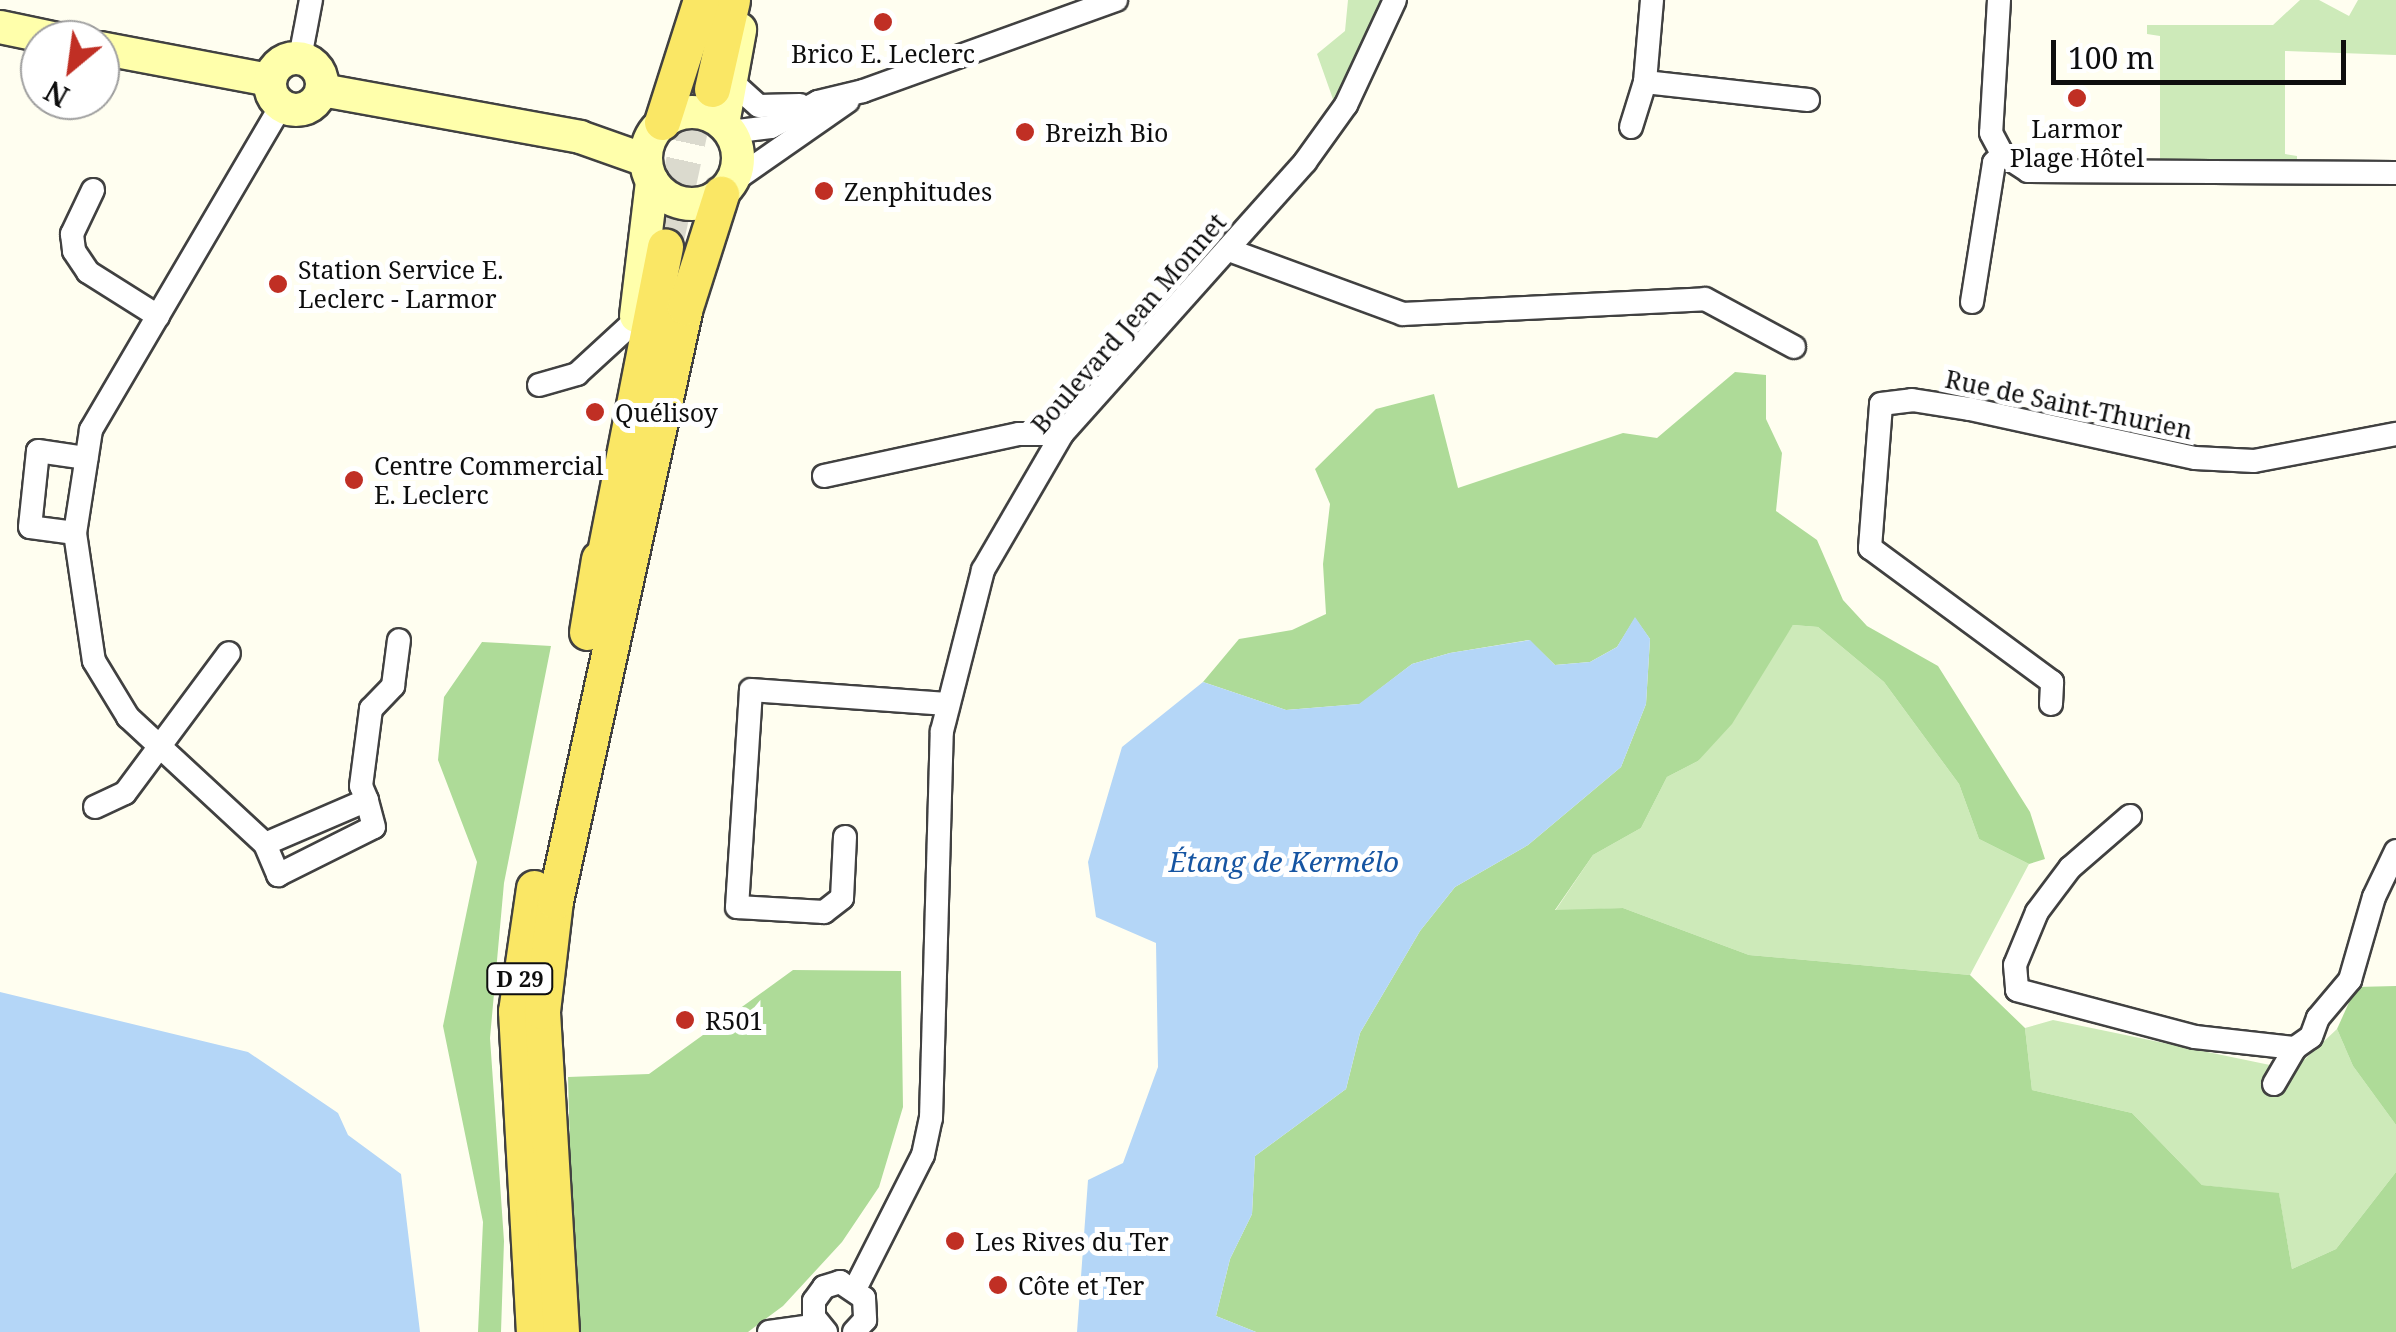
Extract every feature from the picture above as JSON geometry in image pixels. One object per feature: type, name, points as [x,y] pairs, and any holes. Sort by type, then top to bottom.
[{"type":"main road","points":[[662,122],[701,0]]},
{"type":"main road","points":[[715,86],[719,0]]},
{"type":"main road","points":[[715,86],[732,0]]},
{"type":"main road","points":[[599,634],[701,242],[726,188]]},
{"type":"main road","name":"D 29","points":[[561,1332],[542,1012],[599,634],[672,247]]},
{"type":"main road","points":[[599,634],[636,320]]},
{"type":"main road","name":"D 29","points":[[534,1332],[516,1011],[532,897],[599,634]]},
{"type":"street","points":[[300,58],[312,0]]},
{"type":"street","points":[[726,188],[738,162],[715,86],[748,0]]},
{"type":"street","points":[[715,86],[759,106],[818,102],[863,92],[1116,0]]},
{"type":"street","name":"Boulevard Jean Monnet","points":[[856,1288],[923,1155],[931,1118],[937,1070],[938,779],[946,704],[982,570],[1062,434],[1229,250],[1346,105],[1395,0]]},
{"type":"street","points":[[1631,127],[1645,82],[1652,0]]},
{"type":"street","points":[[1999,0],[1991,132],[2002,154],[2028,171],[2396,172]]},
{"type":"street","points":[[120,53],[276,93],[304,109],[322,90]]},
{"type":"street","points":[[322,90],[318,69],[300,58],[280,63],[276,93],[158,316],[91,430],[75,533],[94,661],[128,716],[158,748],[266,844],[278,876],[374,827],[361,786],[371,709],[393,686],[399,640]]},
{"type":"street","points":[[1645,82],[1808,100]]},
{"type":"street","points":[[322,90],[580,137],[648,171],[683,203],[726,188],[863,92]]},
{"type":"street","points":[[539,385],[577,374],[636,320],[648,171],[662,122],[689,111],[727,128],[771,127],[818,102]]},
{"type":"street","points":[[1972,302],[1994,163],[2002,154]]},
{"type":"street","points":[[93,190],[72,234],[74,250],[88,272],[158,316]]},
{"type":"street","points":[[1229,250],[1403,314],[1705,299],[1794,347]]},
{"type":"street","name":"Rue de Saint-Thurien","points":[[2051,704],[2052,682],[1870,548],[1881,404],[1912,400],[1970,408],[2195,458],[2254,461],[2396,434]]},
{"type":"street","points":[[824,476],[1020,434],[1062,434]]},
{"type":"street","points":[[75,533],[30,527],[38,450],[86,458]]},
{"type":"street","points":[[95,807],[124,793],[228,653]]},
{"type":"street","points":[[845,837],[842,898],[824,912],[737,907],[751,690],[946,704]]},
{"type":"street","points":[[266,844],[368,800]]},
{"type":"street","points":[[2130,816],[2070,868],[2036,912],[2015,964],[2017,990],[2195,1037],[2295,1048]]},
{"type":"street","points":[[2274,1084],[2295,1048],[2311,1037],[2350,980],[2374,897],[2396,851]]},
{"type":"street","points":[[769,1332],[822,1328],[814,1301],[824,1287],[856,1288],[866,1312],[854,1332]]},
{"type":"green space","points":[[1348,0],[1383,0],[1334,102],[1317,54],[1345,31]]},
{"type":"green space","points":[[2300,0],[2319,0],[2349,16],[2358,0],[2396,0],[2396,55],[2285,51],[2285,154],[2297,156],[2297,163],[2160,160],[2160,36],[2147,34],[2147,25],[2273,25]]},
{"type":"green space","points":[[1735,372],[1766,375],[1766,419],[1782,453],[1776,511],[1817,540],[1843,600],[1867,626],[1938,666],[2030,812],[2045,859],[2029,864],[1979,839],[1959,784],[1884,682],[1818,627],[1793,625],[1732,724],[1698,761],[1667,777],[1641,828],[1593,855],[1555,910],[1623,908],[1749,955],[1970,975],[2025,1028],[2032,1090],[2132,1113],[2202,1185],[2279,1193],[2292,1269],[2336,1249],[2396,1172],[2396,1332],[1256,1332],[1216,1316],[1230,1259],[1252,1214],[1255,1156],[1346,1089],[1360,1033],[1420,931],[1455,887],[1528,845],[1621,767],[1646,704],[1650,639],[1635,618],[1617,647],[1590,662],[1555,665],[1529,640],[1450,653],[1412,664],[1360,704],[1286,710],[1203,682],[1239,639],[1292,630],[1326,614],[1323,564],[1330,504],[1315,469],[1376,409],[1434,394],[1458,488],[1623,433],[1657,438]]},
{"type":"green space","points":[[1793,625],[1818,627],[1884,682],[1959,784],[1979,839],[2029,864],[1970,975],[1749,955],[1623,908],[1555,911],[1593,855],[1641,828],[1667,777],[1698,761]]},
{"type":"green space","points":[[482,642],[551,646],[504,883],[490,1038],[504,1241],[501,1332],[478,1332],[483,1222],[443,1026],[477,862],[438,760],[444,697]]},
{"type":"green space","points":[[793,970],[901,971],[903,1107],[879,1187],[842,1242],[783,1306],[748,1332],[575,1332],[568,1077],[649,1074]]},
{"type":"green space","points":[[2396,986],[2396,1125],[2353,1066],[2337,1029],[2356,987]]},
{"type":"green space","points":[[2053,1020],[2270,1065],[2305,1059],[2337,1029],[2353,1066],[2396,1125],[2396,1172],[2336,1249],[2292,1269],[2279,1194],[2202,1185],[2132,1113],[2032,1090],[2025,1028]]},
{"type":"water","name":"Étang de Kermélo","points":[[1635,617],[1650,639],[1646,704],[1621,767],[1528,845],[1455,887],[1420,931],[1360,1033],[1346,1089],[1255,1156],[1252,1214],[1230,1259],[1216,1316],[1256,1332],[1077,1332],[1088,1180],[1123,1163],[1158,1067],[1156,943],[1096,917],[1088,862],[1122,747],[1203,682],[1286,710],[1359,704],[1412,664],[1450,653],[1530,640],[1555,665],[1590,662],[1617,647]]},
{"type":"water","points":[[0,992],[248,1052],[338,1113],[348,1135],[401,1174],[420,1332],[0,1332]]},
{"type":"tunnel","points":[[665,246],[700,86]]},
{"type":"place","name":"Brico E. Leclerc","points":[[883,22]]},
{"type":"place","name":"Larmor Plage Hôtel","points":[[2077,98]]},
{"type":"place","name":"Breizh Bio","points":[[1025,132]]},
{"type":"place","name":"Zenphitudes","points":[[824,191]]},
{"type":"place","name":"Station Service E. Leclerc - Larmor","points":[[278,284]]},
{"type":"place","name":"Quélisoy","points":[[595,412]]},
{"type":"place","name":"Centre Commercial E. Leclerc","points":[[354,480]]},
{"type":"place","name":"R501","points":[[685,1020]]},
{"type":"place","name":"Les Rives du Ter","points":[[955,1241]]},
{"type":"place","name":"Côte et Ter","points":[[998,1285]]}]
